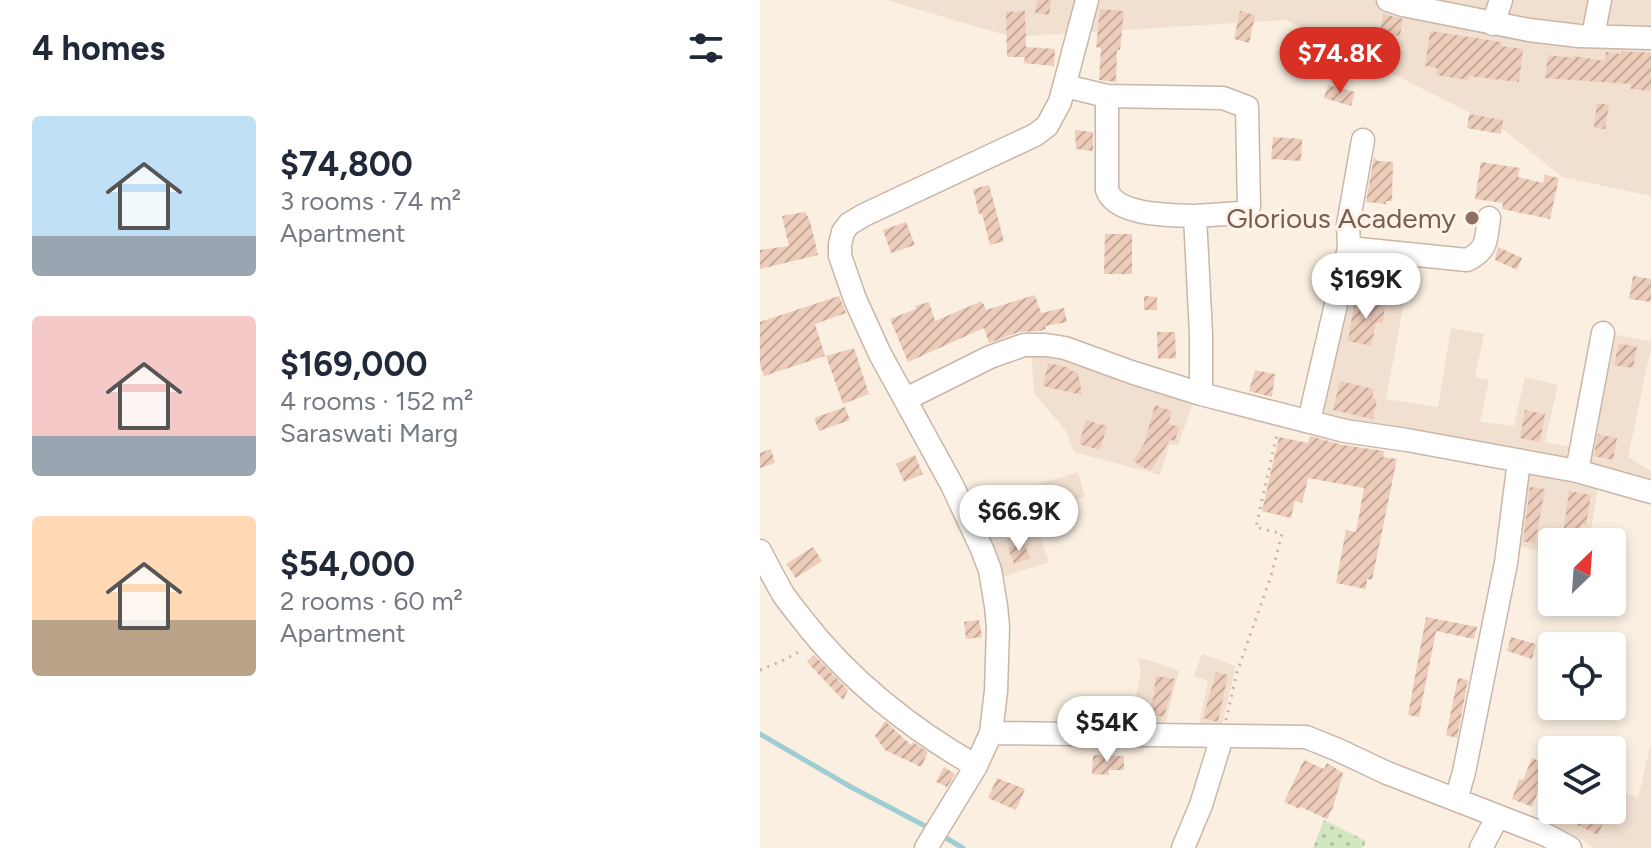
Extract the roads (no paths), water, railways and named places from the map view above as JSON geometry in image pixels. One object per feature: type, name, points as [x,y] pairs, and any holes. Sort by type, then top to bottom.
[{"type":"street","points":[[926,848],[976,766],[991,733],[998,627],[994,587],[982,549],[952,485],[880,354],[855,299],[840,256],[840,244],[849,224],[864,215],[1035,135],[1047,126],[1065,86],[1087,0]]},
{"type":"street","points":[[1388,0],[1529,30],[1651,38]]},
{"type":"street","points":[[1493,24],[1501,0]]},
{"type":"street","points":[[1593,36],[1600,0]]},
{"type":"street","points":[[1065,86],[1107,96],[1223,98],[1247,107],[1249,207],[1245,212],[1195,216],[1146,212],[1120,205],[1110,197],[1107,190],[1107,96]]},
{"type":"street","points":[[1309,421],[1349,248],[1348,225],[1363,140]]},
{"type":"street","points":[[1195,216],[1201,394]]},
{"type":"street","points":[[1349,248],[1467,260],[1478,255],[1485,245],[1489,218]]},
{"type":"street","points":[[1577,471],[1603,333]]},
{"type":"street","points":[[906,399],[990,357],[1024,345],[1046,345],[1065,348],[1201,394],[1345,431],[1577,471],[1651,492]]},
{"type":"street","points":[[1456,800],[1506,563],[1519,461]]},
{"type":"street","points":[[760,551],[785,597],[819,641],[860,682],[907,721],[976,766]]},
{"type":"street","points":[[991,733],[1306,737],[1387,773],[1544,834],[1570,848]]},
{"type":"street","points":[[1183,848],[1201,805],[1222,737]]},
{"type":"street","points":[[1481,848],[1498,816]]},
{"type":"waterway","points":[[760,734],[929,828]]},
{"type":"waterway","points":[[946,838],[963,848]]},
{"type":"place","name":"Glorious Academy","points":[[1472,218]]}]
